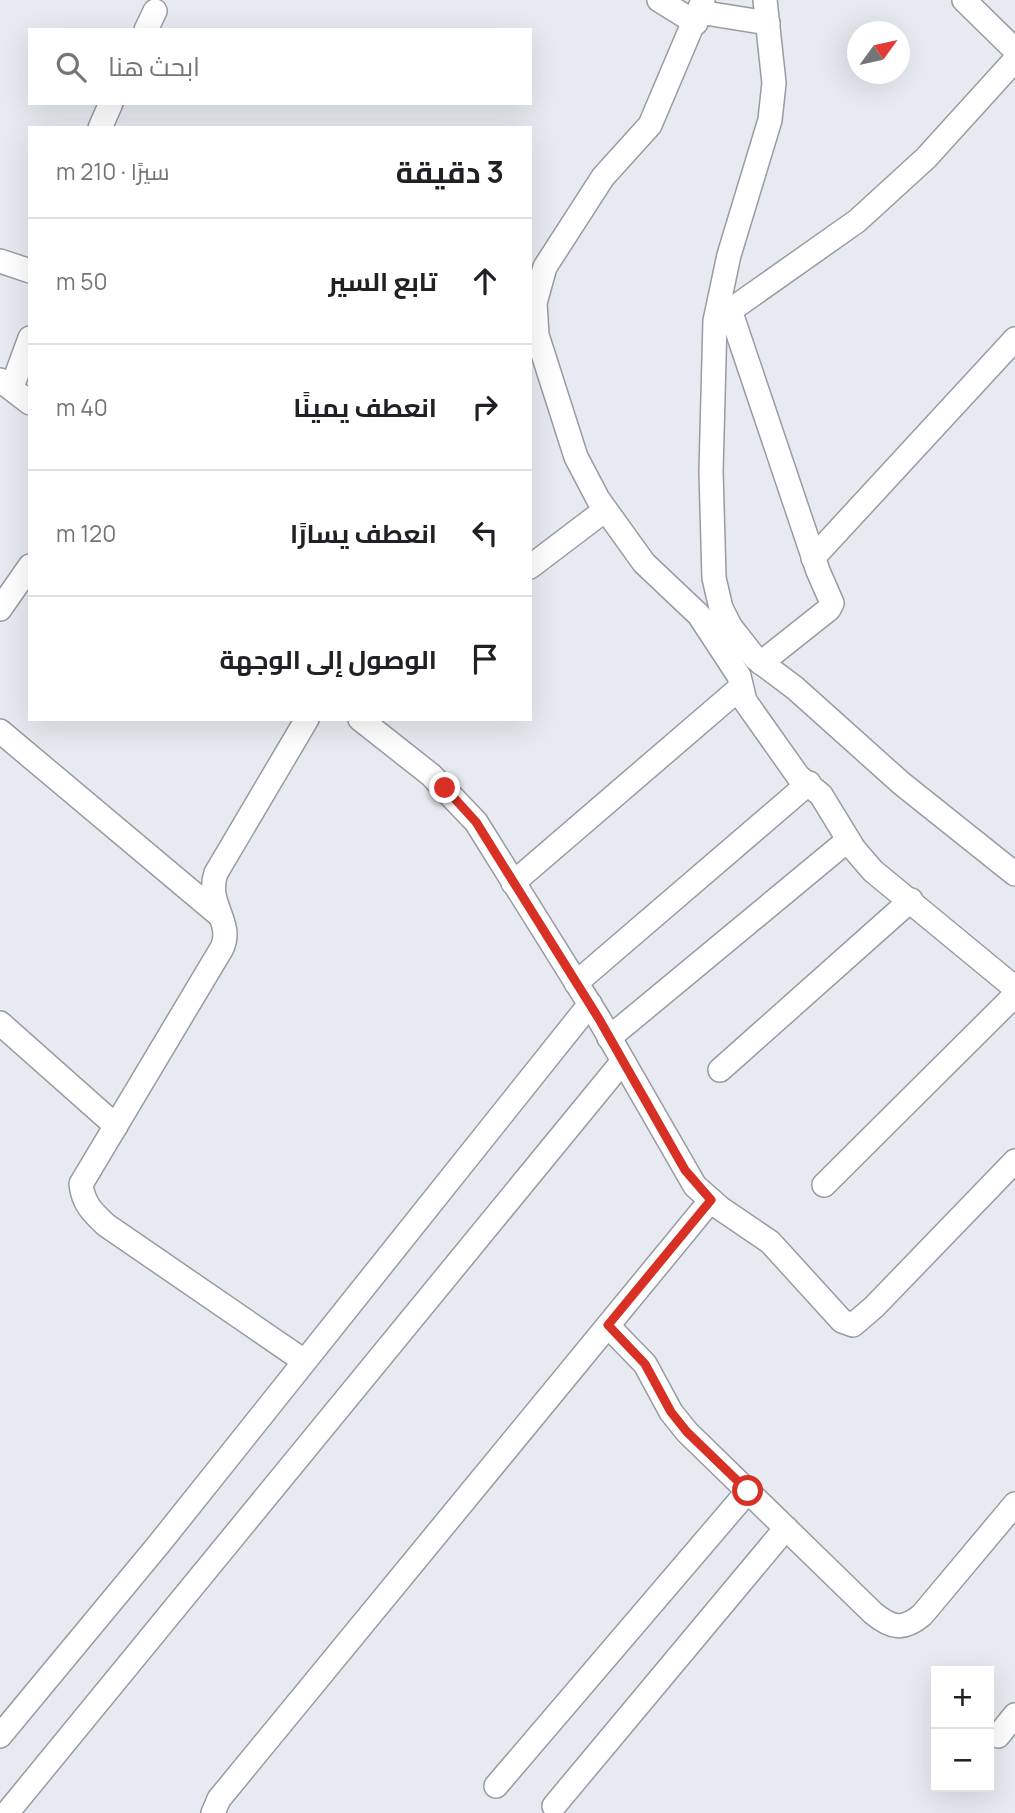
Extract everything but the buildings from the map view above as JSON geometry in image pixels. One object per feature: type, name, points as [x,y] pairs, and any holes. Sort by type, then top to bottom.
[{"type":"street","points":[[659,0],[699,11],[766,11],[774,83],[770,120],[729,255],[711,471],[714,578],[721,608],[722,631],[739,676],[745,701],[798,776],[821,795],[848,840],[873,871],[1015,988]]},
{"type":"street","points":[[964,0],[1015,50]]},
{"type":"street","points":[[699,11],[650,125],[594,190],[545,267],[534,292],[540,352],[576,457],[605,510],[644,563],[722,631],[795,688],[901,783],[1015,874]]},
{"type":"street","points":[[723,316],[857,221],[926,158],[1015,60]]},
{"type":"street","points":[[101,126],[110,105]]},
{"type":"street","points":[[0,261],[28,270]]},
{"type":"street","points":[[723,316],[813,558],[832,596],[831,606],[761,663]]},
{"type":"street","points":[[813,558],[1015,339]]},
{"type":"street","points":[[28,342],[6,384],[28,401]]},
{"type":"street","points":[[532,565],[605,510]]},
{"type":"street","points":[[0,609],[8,587],[28,568]]},
{"type":"street","points":[[513,883],[741,687]]},
{"type":"street","points":[[304,1361],[173,1273],[90,1210],[82,1196],[81,1184],[222,948],[226,932],[213,896],[216,873],[306,721]]},
{"type":"street","points":[[363,721],[413,759],[461,803],[590,1004],[685,1170],[711,1200],[770,1242],[842,1321],[853,1325],[874,1307],[1015,1161]]},
{"type":"street","points":[[0,731],[218,914]]},
{"type":"street","points":[[576,983],[809,783]]},
{"type":"street","points":[[610,1038],[848,840]]},
{"type":"street","points":[[720,1070],[911,900]]},
{"type":"street","points":[[824,1185],[1015,995]]},
{"type":"street","points":[[0,1736],[590,1004]]},
{"type":"street","points":[[0,1023],[116,1126]]},
{"type":"street","points":[[8,1813],[623,1061]]},
{"type":"street","points":[[213,1813],[219,1799],[711,1200]]},
{"type":"street","points":[[608,1325],[645,1364],[671,1412],[687,1432],[886,1623],[898,1627],[922,1615],[1015,1504]]},
{"type":"street","points":[[496,1786],[748,1491]]},
{"type":"street","points":[[554,1806],[786,1528]]},
{"type":"street","points":[[999,1736],[1015,1716]]},
{"type":"route","points":[[445,788],[476,822],[599,1019],[685,1170],[695,1186],[711,1200],[608,1325],[645,1364],[671,1412],[687,1432],[748,1491]]}]
